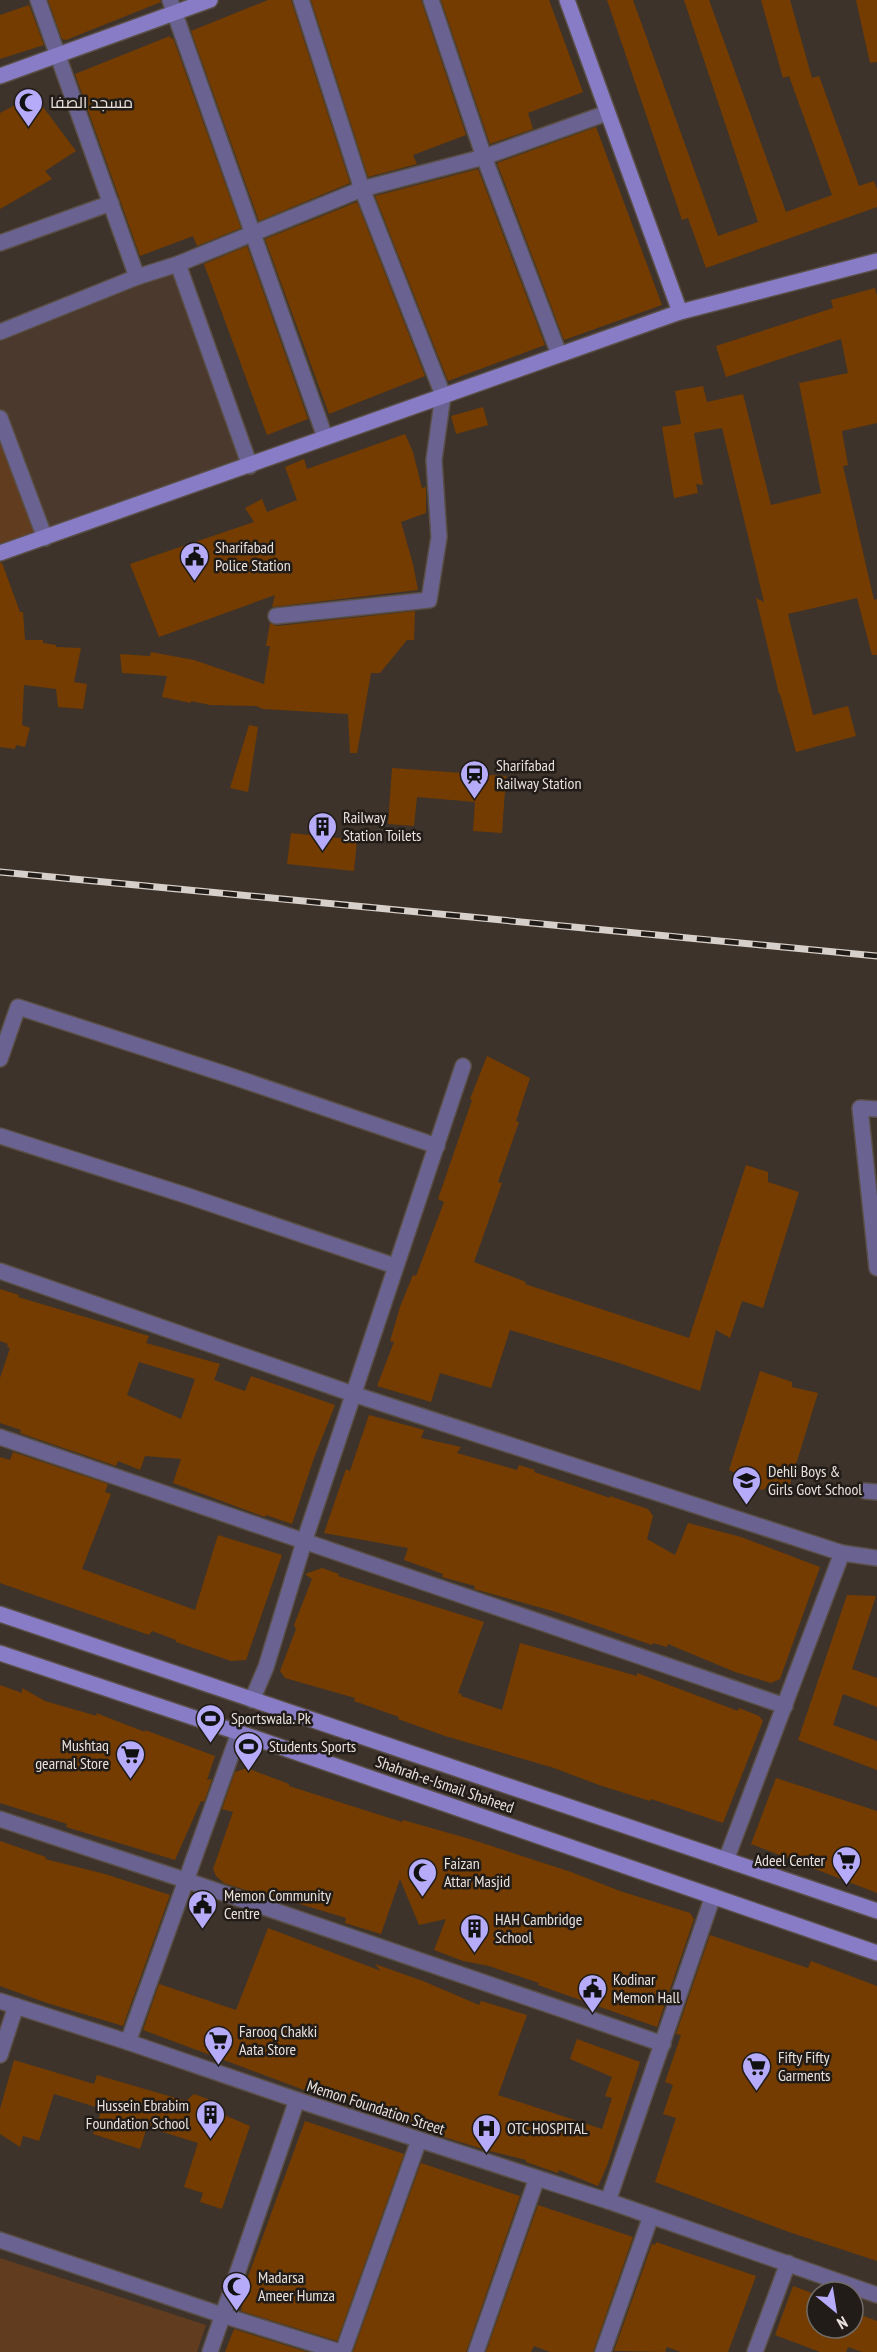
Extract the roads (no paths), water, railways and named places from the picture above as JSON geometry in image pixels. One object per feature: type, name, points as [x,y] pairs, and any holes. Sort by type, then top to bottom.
[{"type":"main road","points":[[0,76],[58,55],[173,6],[210,0]]},
{"type":"main road","points":[[567,0],[680,312]]},
{"type":"main road","points":[[0,553],[680,312],[877,261]]},
{"type":"main road","name":"Shahrah-e-Ismail Shaheed","points":[[0,1614],[877,1911]]},
{"type":"main road","name":"Shahrah-e-Ismail Shaheed","points":[[0,1653],[877,1953]]},
{"type":"street","points":[[38,0],[137,277]]},
{"type":"street","points":[[276,616],[429,600],[438,537],[434,460],[443,395],[362,189],[301,0]]},
{"type":"street","points":[[431,0],[484,157],[560,354]]},
{"type":"street","points":[[173,6],[325,437]]},
{"type":"street","points":[[0,332],[137,277],[178,264],[362,189],[484,157],[607,113]]},
{"type":"street","points":[[0,243],[111,203]]},
{"type":"street","points":[[178,264],[250,466]]},
{"type":"street","points":[[0,418],[45,538]]},
{"type":"street","points":[[0,1059],[18,1008],[228,1075],[437,1146]]},
{"type":"street","points":[[252,1700],[266,1667],[352,1394],[463,1066]]},
{"type":"street","points":[[877,1109],[860,1108],[873,1188],[877,1265]]},
{"type":"street","points":[[0,1136],[189,1196],[395,1266]]},
{"type":"street","points":[[0,1271],[352,1394],[842,1553],[877,1558]]},
{"type":"street","points":[[0,1437],[785,1706]]},
{"type":"street","points":[[726,1860],[842,1553]]},
{"type":"street","points":[[128,2042],[239,1733]]},
{"type":"street","points":[[0,1819],[663,2044]]},
{"type":"street","points":[[608,2201],[712,1896]]},
{"type":"street","name":"Memon Foundation Street","points":[[0,2001],[608,2201],[877,2295]]},
{"type":"street","points":[[0,2055],[16,2006]]},
{"type":"street","points":[[210,2352],[297,2100]]},
{"type":"street","points":[[0,2240],[222,2315],[341,2352],[419,2140]]},
{"type":"street","points":[[476,2352],[537,2178]]},
{"type":"street","points":[[603,2352],[651,2216]]},
{"type":"street","points":[[755,2352],[788,2264]]},
{"type":"railway","points":[[0,872],[877,956]]},
{"type":"place","name":"مسجد الصفا","points":[[29,128]]},
{"type":"place","name":"Sharifabad Police Station","points":[[194,582]]},
{"type":"place","name":"Sharifabad Railway Station","points":[[475,800]]},
{"type":"place","name":"Railway Station Toilets","points":[[322,852]]},
{"type":"place","name":"Dehli Boys & Girls Govt School","points":[[747,1506]]},
{"type":"place","name":"Sportswala. Pk","points":[[210,1744]]},
{"type":"place","name":"Students Sports","points":[[248,1772]]},
{"type":"place","name":"Mushtaq gearnal Store","points":[[130,1780]]},
{"type":"place","name":"Adeel Center","points":[[846,1886]]},
{"type":"place","name":"Faizan Attar Masjid","points":[[423,1898]]},
{"type":"place","name":"Memon Community Centre","points":[[203,1930]]},
{"type":"place","name":"HAH Cambridge School","points":[[474,1954]]},
{"type":"place","name":"Kodinar Memon Hall","points":[[592,2014]]},
{"type":"place","name":"Farooq Chakki Aata Store","points":[[218,2066]]},
{"type":"place","name":"Fifty Fifty Garments","points":[[757,2092]]},
{"type":"place","name":"Hussein Ebrabim Foundation School","points":[[210,2140]]},
{"type":"place","name":"OTC HOSPITAL","points":[[486,2154]]},
{"type":"place","name":"Madarsa Ameer Humza","points":[[237,2312]]}]
